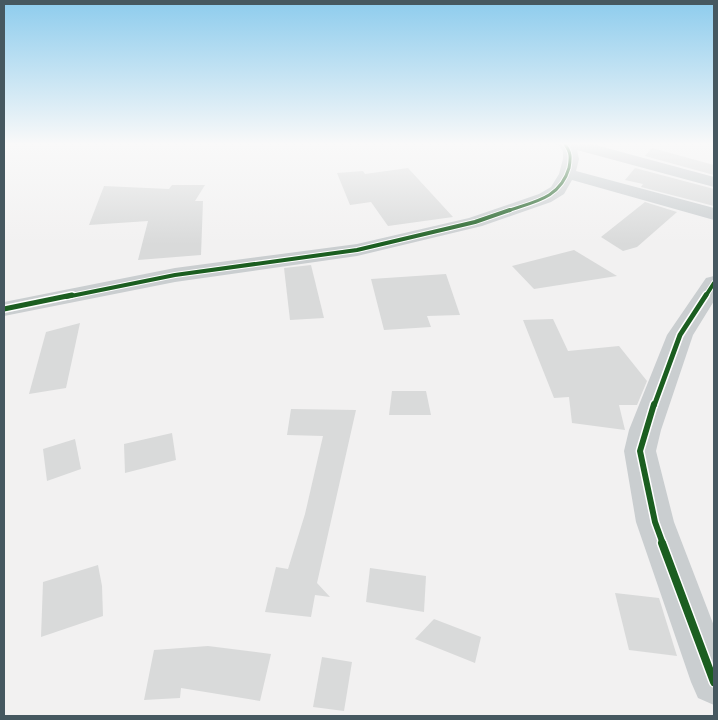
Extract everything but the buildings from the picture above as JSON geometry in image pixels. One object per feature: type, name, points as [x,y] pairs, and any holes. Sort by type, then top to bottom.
[{"type":"street","points":[[4,309],[175,275],[357,250],[475,222],[545,198],[558,190],[566,177]]},
{"type":"street","points":[[577,177],[714,214]]},
{"type":"street","points":[[694,177],[714,182]]},
{"type":"street","points":[[714,283],[680,336],[644,430],[640,451],[655,522],[670,569],[714,682]]},
{"type":"cycle path","points":[[4,309],[175,275],[357,250],[475,222],[545,198],[558,190],[566,177]]},
{"type":"cycle path","points":[[714,283],[680,335],[645,430],[640,451],[655,522],[714,682]]}]
